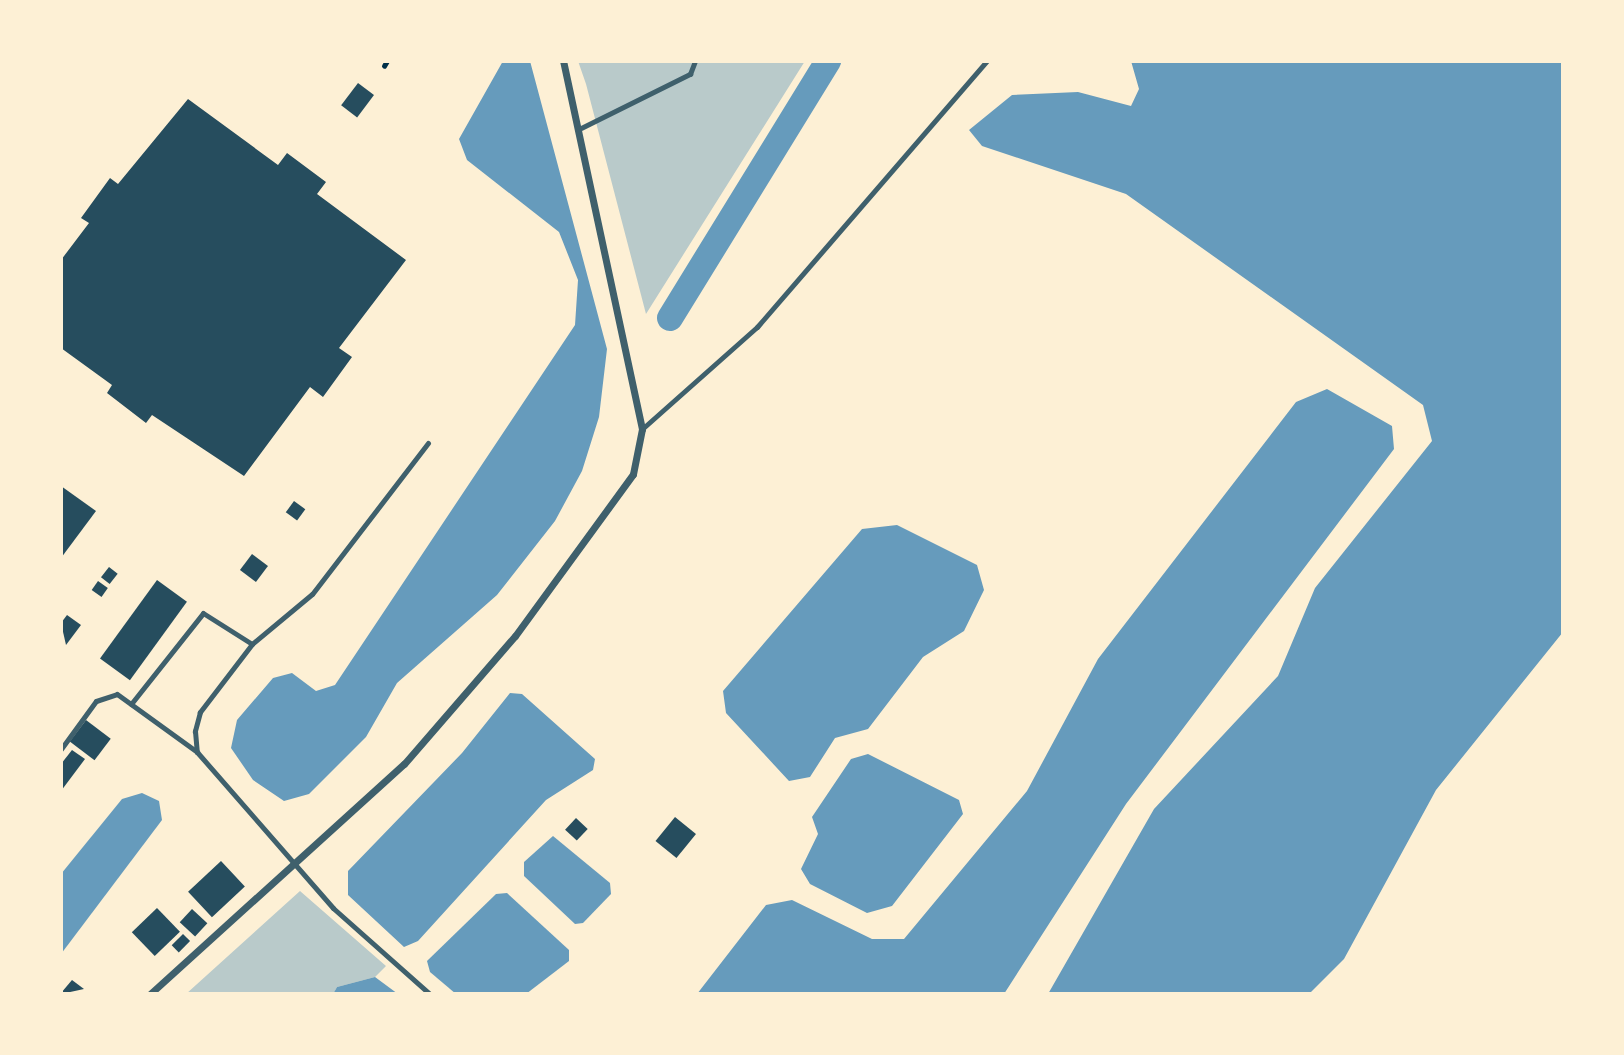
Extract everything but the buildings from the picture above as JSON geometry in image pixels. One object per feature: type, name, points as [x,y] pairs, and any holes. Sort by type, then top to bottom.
[{"type":"street","points":[[150,994],[404,764],[515,636],[614,507],[633,474],[642,429],[581,128],[564,61]]},
{"type":"lane","points":[[581,128],[690,74],[695,61]]},
{"type":"lane","points":[[642,429],[757,327],[987,61]]},
{"type":"lane","points":[[197,752],[200,712],[252,644],[312,594],[428,443]]},
{"type":"lane","points":[[131,704],[203,613],[252,644]]},
{"type":"lane","points":[[61,749],[105,695],[131,704],[197,752],[295,862],[332,908],[430,994]]},
{"type":"shaded area","points":[[578,61],[805,61],[646,314],[586,84]]},
{"type":"shaded area","points":[[300,891],[386,966],[375,977],[337,987],[333,994],[186,994]]},
{"type":"water","points":[[503,61],[530,61],[607,349],[599,417],[582,471],[555,521],[497,595],[397,683],[366,737],[309,794],[284,801],[253,780],[231,748],[237,720],[273,678],[292,673],[316,691],[335,685],[575,325],[578,280],[559,232],[467,160],[459,139]]},
{"type":"water","points":[[1131,61],[1563,61],[1563,632],[1436,790],[1344,959],[1309,994],[1048,994],[1154,809],[1278,676],[1315,588],[1432,441],[1423,405],[1126,194],[982,146],[969,130],[1012,95],[1078,92],[1131,106],[1139,89]]},
{"type":"water","points":[[1327,389],[1392,426],[1394,449],[1126,804],[1004,994],[697,994],[766,905],[792,900],[872,939],[904,939],[1027,791],[1098,659],[1296,402]]},
{"type":"water","points":[[897,525],[977,565],[984,590],[964,631],[923,657],[868,729],[835,738],[810,777],[789,781],[726,713],[723,691],[862,529]]},
{"type":"water","points":[[510,693],[522,694],[595,759],[593,770],[546,800],[418,941],[404,947],[348,895],[348,871],[462,753]]},
{"type":"water","points":[[868,754],[959,800],[963,814],[892,906],[867,913],[810,884],[801,869],[818,834],[812,817],[851,759]]},
{"type":"water","points":[[142,793],[159,801],[162,820],[61,954],[61,874],[122,799]]},
{"type":"water","points":[[553,836],[610,883],[611,894],[583,923],[575,924],[524,876],[524,862]]},
{"type":"water","points":[[507,893],[569,950],[569,961],[526,994],[456,994],[430,972],[427,961],[496,894]]},
{"type":"water","points":[[375,977],[398,994],[333,994],[337,987]]},
{"type":"waterway","points":[[670,318],[828,61]]}]
